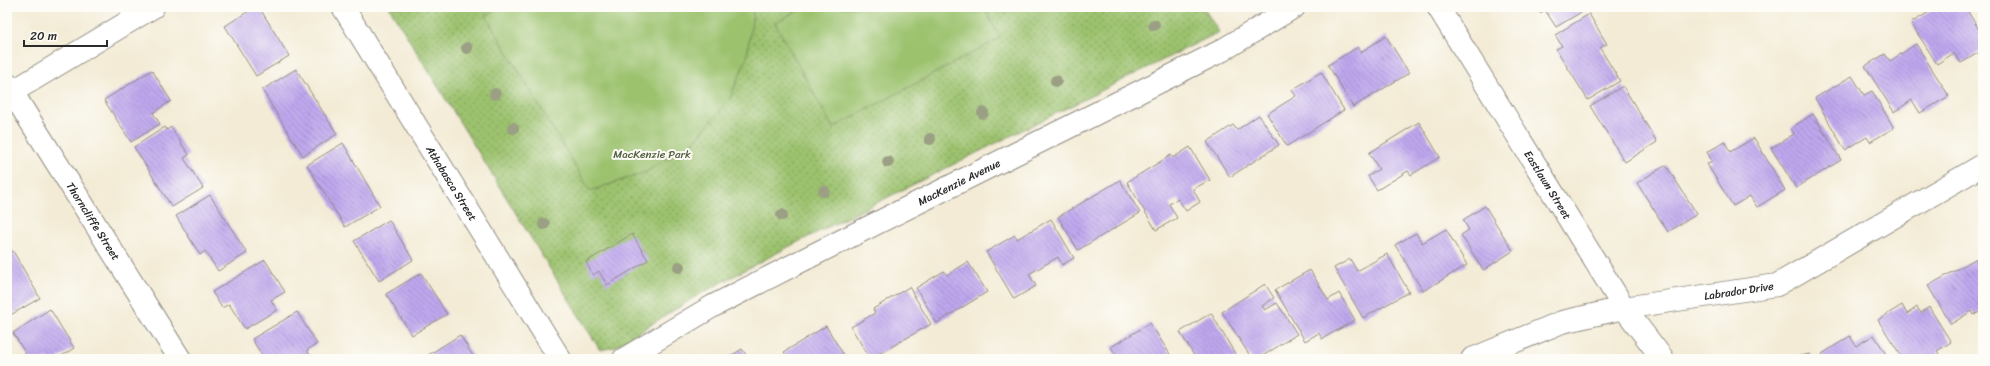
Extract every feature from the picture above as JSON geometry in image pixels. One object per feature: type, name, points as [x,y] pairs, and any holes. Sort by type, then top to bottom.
[{"type":"street","points":[[10,88],[153,7]]},
{"type":"street","name":"Athabasca Street","points":[[343,7],[560,359]]},
{"type":"street","name":"MacKenzie Avenue","points":[[624,359],[720,303],[1221,51],[1294,7]]},
{"type":"street","name":"Eastlawn Street","points":[[1438,7],[1624,308],[1663,359]]},
{"type":"street","name":"Thorncliffe Street","points":[[10,88],[180,359]]},
{"type":"street","name":"Labrador Drive","points":[[1472,359],[1562,322],[1624,308],[1777,284],[1983,165]]},
{"type":"green space","name":"MacKenzie Park","points":[[389,7],[1203,7],[1219,32],[792,245],[700,294],[615,347],[600,350]]},
{"type":"green space","points":[[493,7],[753,7],[753,12],[747,57],[729,100],[692,143],[646,172],[590,191],[486,16],[495,10]]},
{"type":"green space","points":[[804,7],[984,7],[1000,38],[833,128],[775,23]]},
{"type":"building","points":[[255,7],[259,7],[289,56],[256,76],[225,26]]},
{"type":"building","points":[[1536,7],[1590,7],[1556,27],[1545,10],[1540,13]]},
{"type":"building","points":[[1937,7],[1965,7],[1983,36],[1983,50],[1961,63],[1954,53],[1937,64],[1911,23]]},
{"type":"building","points":[[1978,7],[1983,7],[1983,18]]},
{"type":"building","points":[[1589,14],[1607,44],[1600,48],[1620,81],[1588,100],[1556,49],[1562,46],[1555,35]]},
{"type":"building","points":[[1386,36],[1409,73],[1353,107],[1328,65],[1358,47],[1361,52]]},
{"type":"building","points":[[1916,44],[1949,96],[1920,113],[1912,100],[1894,112],[1865,66],[1885,54],[1890,61]]},
{"type":"building","points":[[296,69],[337,134],[303,156],[262,90]]},
{"type":"building","points":[[152,70],[171,101],[153,113],[160,124],[131,142],[104,100]]},
{"type":"building","points":[[1321,72],[1344,110],[1287,146],[1267,114],[1296,96],[1292,90]]},
{"type":"building","points":[[1852,76],[1864,95],[1872,91],[1894,128],[1870,142],[1867,137],[1845,150],[1815,98]]},
{"type":"building","points":[[1623,86],[1657,142],[1625,162],[1590,106]]},
{"type":"building","points":[[1813,114],[1841,160],[1796,188],[1771,148],[1794,134],[1791,128]]},
{"type":"building","points":[[1259,115],[1279,145],[1230,177],[1207,142],[1233,125],[1237,130]]},
{"type":"building","points":[[1419,122],[1440,157],[1411,175],[1408,171],[1377,190],[1368,176],[1379,169],[1369,153]]},
{"type":"building","points":[[165,127],[167,130],[171,127],[189,155],[184,158],[203,188],[172,207],[134,147]]},
{"type":"building","points":[[1754,138],[1785,190],[1757,207],[1750,196],[1733,206],[1707,164],[1712,161],[1707,152],[1725,142],[1730,152]]},
{"type":"building","points":[[343,143],[380,206],[345,227],[307,165]]},
{"type":"building","points":[[1190,147],[1210,180],[1193,189],[1200,202],[1186,211],[1178,199],[1169,204],[1177,218],[1156,230],[1127,182],[1171,155],[1173,158]]},
{"type":"building","points":[[1666,165],[1697,214],[1668,232],[1637,183]]},
{"type":"building","points":[[1120,180],[1140,213],[1078,250],[1058,217]]},
{"type":"building","points":[[210,195],[247,253],[218,271],[205,251],[200,255],[176,216]]},
{"type":"building","points":[[1485,206],[1513,251],[1483,270],[1461,235],[1469,230],[1463,220]]},
{"type":"building","points":[[1051,219],[1074,258],[1062,265],[1058,257],[1029,274],[1036,286],[1014,299],[986,252],[1015,235],[1017,239]]},
{"type":"building","points":[[389,220],[413,260],[379,281],[354,241]]},
{"type":"building","points":[[1446,229],[1467,265],[1423,291],[1395,245],[1416,233],[1422,243]]},
{"type":"building","points":[[632,234],[648,260],[607,285],[599,271],[593,275],[586,262]]},
{"type":"building","points":[[13,251],[40,298],[7,317],[7,255]]},
{"type":"building","points":[[1387,254],[1409,292],[1363,318],[1334,268],[1350,259],[1357,271]]},
{"type":"building","points":[[1975,259],[1983,272],[1983,310],[1974,315],[1972,311],[1951,324],[1928,286]]},
{"type":"building","points":[[265,260],[285,292],[271,300],[277,310],[245,329],[229,304],[222,308],[212,292]]},
{"type":"building","points":[[968,262],[987,292],[937,323],[916,288],[944,271],[947,275]]},
{"type":"building","points":[[1310,270],[1328,300],[1339,293],[1355,320],[1322,339],[1319,333],[1305,341],[1275,290]]},
{"type":"building","points":[[421,273],[447,314],[412,335],[386,294]]},
{"type":"building","points":[[1265,284],[1274,298],[1262,306],[1265,310],[1277,303],[1297,334],[1258,359],[1252,359],[1222,312]]},
{"type":"building","points":[[909,287],[931,324],[870,359],[851,327],[875,313],[873,309]]},
{"type":"building","points":[[1902,305],[1907,314],[1917,307],[1921,313],[1929,307],[1951,342],[1937,351],[1942,359],[1903,359],[1878,320]]},
{"type":"building","points":[[50,309],[74,348],[57,359],[29,359],[13,333]]},
{"type":"building","points":[[297,312],[317,344],[307,350],[312,359],[264,359],[252,339]]},
{"type":"building","points":[[1211,313],[1238,359],[1196,359],[1180,332]]},
{"type":"building","points":[[1150,323],[1173,359],[1118,359],[1111,347]]},
{"type":"building","points":[[826,326],[846,359],[789,359],[784,352]]},
{"type":"building","points":[[460,335],[475,359],[422,359]]},
{"type":"building","points":[[1874,335],[1889,359],[1825,359],[1822,354],[1850,336],[1856,346]]},
{"type":"building","points":[[742,349],[749,359],[726,359]]},
{"type":"building","points":[[1810,354],[1811,359],[1789,359],[1789,358]]}]
